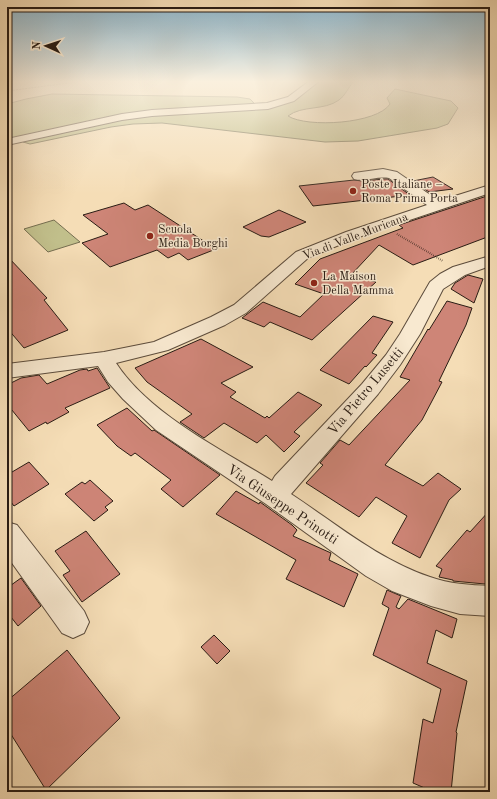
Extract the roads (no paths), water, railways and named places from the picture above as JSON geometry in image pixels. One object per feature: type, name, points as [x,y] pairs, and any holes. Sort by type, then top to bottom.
[{"type":"street","points":[[7,142],[114,119]]},
{"type":"street","points":[[358,176],[380,174],[393,175],[437,206]]},
{"type":"street","name":"Via di Valle Muricana","points":[[7,371],[104,358],[155,348],[218,321],[244,306],[298,257],[351,235],[490,189]]},
{"type":"street","points":[[370,215],[382,226]]},
{"type":"street","name":"Via Pietro Lusetti","points":[[276,498],[284,483],[370,389],[393,360],[410,334],[436,286],[459,270],[490,261]]},
{"type":"street","name":"Via Giuseppe Prinotti","points":[[104,358],[116,378],[156,418],[368,561],[408,583],[452,598],[490,601]]},
{"type":"street","points":[[7,534],[74,622]]},
{"type":"place","name":"Poste Italiane – Roma Prima Porta","points":[[353,191]]},
{"type":"place","name":"Scuola Media Borghi","points":[[150,236]]},
{"type":"place","name":"La Maison Della Mamma","points":[[314,283]]}]
